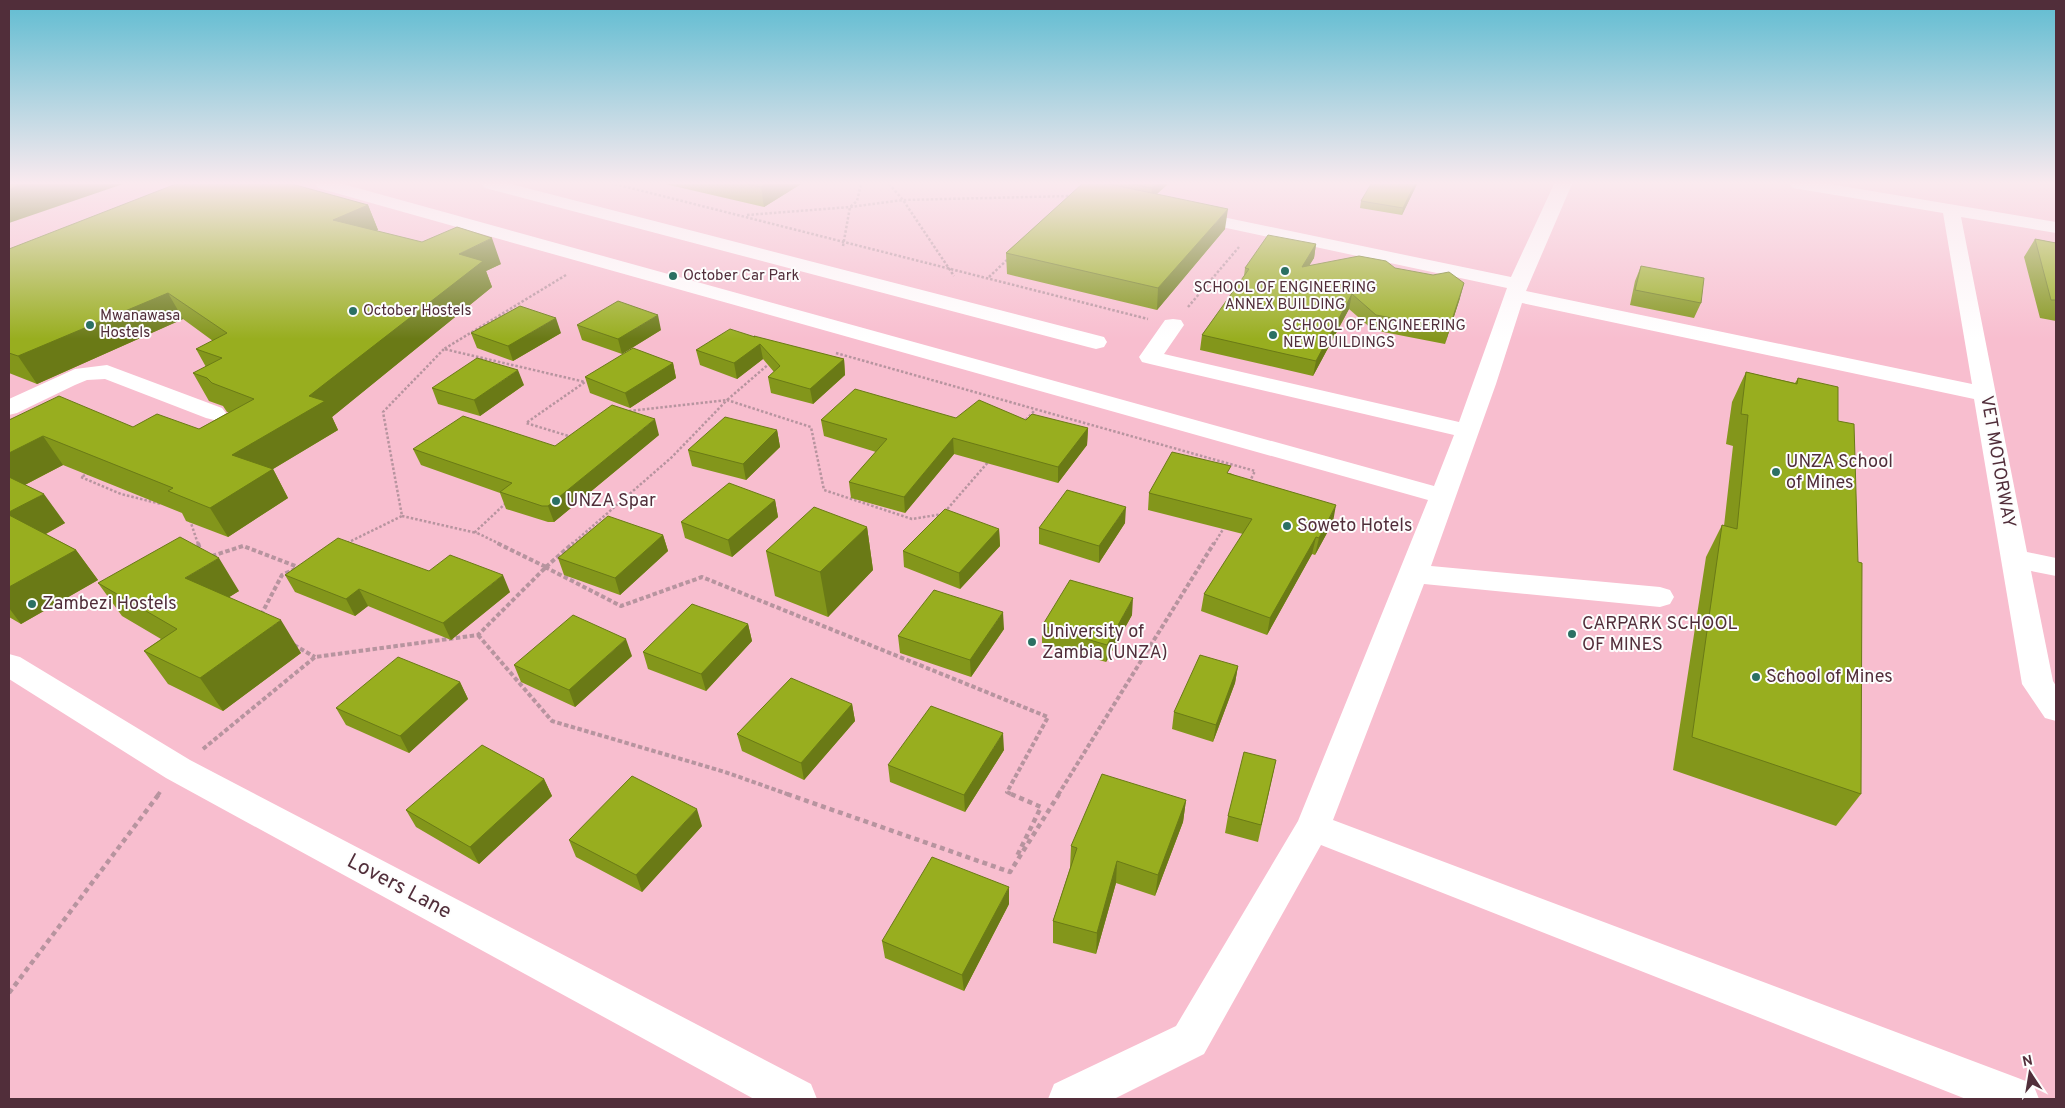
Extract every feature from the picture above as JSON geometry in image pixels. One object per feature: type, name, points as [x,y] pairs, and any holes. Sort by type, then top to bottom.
[{"type":"street","points":[[509,236],[1442,496]]},
{"type":"street","points":[[690,236],[1096,342]]},
{"type":"street","points":[[1287,236],[1516,290],[1985,394]]},
{"type":"street","points":[[1070,1099],[1190,1040],[1314,827],[1414,574],[1485,384],[1516,290],[1540,236]]},
{"type":"street","name":"VET MOTORWAY","points":[[1956,236],[2038,684],[2056,709]]},
{"type":"street","points":[[1173,325],[1150,357],[1467,431]]},
{"type":"street","points":[[9,408],[83,374],[107,372],[214,413]]},
{"type":"street","points":[[2015,558],[2056,567]]},
{"type":"street","points":[[1414,574],[1660,597]]},
{"type":"street","name":"Lovers Lane","points":[[9,665],[178,769],[796,1099]]},
{"type":"street","points":[[1314,827],[1883,1045],[2018,1099]]},
{"type":"path","points":[[821,236],[1173,325],[1248,236]]},
{"type":"path","points":[[843,246],[845,236]]},
{"type":"path","points":[[927,236],[954,276]]},
{"type":"path","points":[[989,278],[1011,257]]},
{"type":"path","points":[[402,516],[383,412],[444,349],[567,274]]},
{"type":"path","points":[[444,349],[585,382],[526,424],[574,438],[567,444]]},
{"type":"path","points":[[9,993],[178,769],[315,657],[478,635],[546,567],[672,457],[728,400],[775,359]]},
{"type":"path","points":[[621,412],[728,400],[811,427],[824,490],[912,519],[942,514],[995,455]]},
{"type":"path","points":[[1021,425],[1034,410],[1255,471],[1247,488]]},
{"type":"path","points":[[90,473],[81,477],[121,494],[168,506]]},
{"type":"path","points":[[475,532],[511,498]]},
{"type":"path","points":[[342,546],[402,516],[475,532],[546,567]]},
{"type":"path","points":[[190,519],[204,559],[244,546],[298,567],[282,575],[260,616]]},
{"type":"path","points":[[1010,872],[1228,520]]},
{"type":"path","points":[[475,532],[621,606],[702,577],[1048,717],[1008,792],[1041,807],[1010,872]]},
{"type":"path","points":[[478,635],[552,721],[725,772],[1010,872]]},
{"type":"path","points":[[290,643],[315,657]]},
{"type":"shaded area","name":"University of Zambia (UNZA)","points":[[9,236],[2056,236],[2056,1099],[9,1099]]},
{"type":"building","points":[[43,236],[397,236],[422,242],[437,236],[485,236],[492,238],[459,254],[483,261],[309,396],[325,401],[232,455],[273,469],[210,508],[168,491],[173,488],[43,436],[9,453],[9,420],[59,396],[133,427],[157,414],[199,429],[254,399],[212,383],[207,378],[193,373],[222,358],[196,349],[227,333],[168,293],[18,356],[9,353],[9,249]]},
{"type":"building","points":[[1025,236],[1204,236],[1158,288],[1006,253]]},
{"type":"building","points":[[1268,236],[1272,236],[1316,244],[1302,267],[1359,256],[1386,261],[1395,268],[1433,275],[1449,272],[1464,283],[1449,329],[1376,315],[1352,294],[1316,361],[1202,335],[1249,269],[1245,268]]},
{"type":"building","points":[[2035,239],[2056,243],[2056,300],[2051,300]]},
{"type":"building","points":[[1641,266],[1704,278],[1701,303],[1635,290]]},
{"type":"building","points":[[618,301],[658,315],[618,339],[577,325]]},
{"type":"building","points":[[520,306],[556,318],[508,346],[471,333]]},
{"type":"building","points":[[730,329],[844,359],[810,389],[768,377],[780,366],[760,344],[734,363],[696,350]]},
{"type":"building","points":[[633,348],[673,363],[625,393],[585,377]]},
{"type":"building","points":[[477,358],[518,370],[474,400],[432,388]]},
{"type":"building","name":"School of Mines","points":[[1746,372],[1797,384],[1798,378],[1838,387],[1838,421],[1854,424],[1858,562],[1862,563],[1861,794],[1692,737],[1722,525],[1737,529],[1748,415],[1741,414]]},
{"type":"building","points":[[855,389],[956,418],[979,400],[1026,420],[1032,414],[1088,428],[1058,467],[953,438],[904,497],[849,482],[887,439],[821,420]]},
{"type":"building","points":[[612,405],[655,419],[548,506],[542,506],[500,492],[512,483],[413,449],[463,416],[555,446]]},
{"type":"building","points":[[725,417],[777,430],[743,464],[688,450]]},
{"type":"building","points":[[1172,452],[1231,466],[1227,473],[1336,505],[1319,538],[1316,537],[1270,618],[1204,594],[1252,519],[1149,493]]},
{"type":"building","points":[[9,477],[44,494],[9,512]]},
{"type":"building","points":[[729,483],[775,500],[728,540],[681,522]]},
{"type":"building","points":[[1067,490],[1126,507],[1099,546],[1039,528]]},
{"type":"building","points":[[814,507],[867,527],[820,572],[766,551]]},
{"type":"building","points":[[945,509],[999,529],[959,573],[903,551]]},
{"type":"building","points":[[9,515],[76,550],[9,587]]},
{"type":"building","points":[[608,516],[663,535],[615,578],[558,558]]},
{"type":"building","points":[[180,537],[219,558],[185,578],[281,620],[200,678],[144,651],[177,629],[98,583]]},
{"type":"building","points":[[338,538],[429,571],[450,555],[503,575],[443,623],[359,589],[346,599],[285,575]]},
{"type":"building","points":[[1070,580],[1133,598],[1107,645],[1042,626]]},
{"type":"building","points":[[934,590],[1003,612],[970,660],[898,636]]},
{"type":"building","points":[[692,604],[748,624],[701,674],[643,652]]},
{"type":"building","points":[[573,615],[626,639],[569,690],[514,665]]},
{"type":"building","points":[[1200,655],[1238,666],[1216,725],[1174,712]]},
{"type":"building","points":[[398,657],[460,682],[400,736],[336,708]]},
{"type":"building","points":[[791,678],[852,704],[801,763],[737,734]]},
{"type":"building","points":[[931,706],[1003,733],[964,795],[888,765]]},
{"type":"building","points":[[482,745],[544,779],[470,847],[406,810]]},
{"type":"building","points":[[1244,752],[1276,760],[1261,825],[1228,816]]},
{"type":"building","points":[[1102,774],[1186,800],[1158,875],[1117,861],[1097,933],[1053,921],[1077,848],[1071,846]]},
{"type":"building","points":[[632,776],[697,809],[636,875],[569,840]]},
{"type":"building","points":[[932,857],[1009,887],[962,975],[882,941]]},
{"type":"place","name":"SCHOOL OF ENGINEERING ANNEX BUILDING","points":[[1285,271]]},
{"type":"place","name":"October Car Park","points":[[673,276]]},
{"type":"place","name":"October Hostels","points":[[353,311]]},
{"type":"place","name":"Mwanawasa Hostels","points":[[90,325]]},
{"type":"place","name":"SCHOOL OF ENGINEERING NEW BUILDINGS","points":[[1273,335]]},
{"type":"place","name":"UNZA School of Mines","points":[[1776,472]]},
{"type":"place","name":"UNZA Spar","points":[[556,501]]},
{"type":"place","name":"Soweto Hotels","points":[[1287,526]]},
{"type":"place","name":"Zambezi Hostels","points":[[32,604]]},
{"type":"place","name":"CARPARK SCHOOL OF MINES","points":[[1572,634]]},
{"type":"place","name":"University of Zambia (UNZA)","points":[[1032,642]]},
{"type":"place","name":"School of Mines","points":[[1756,677]]}]
